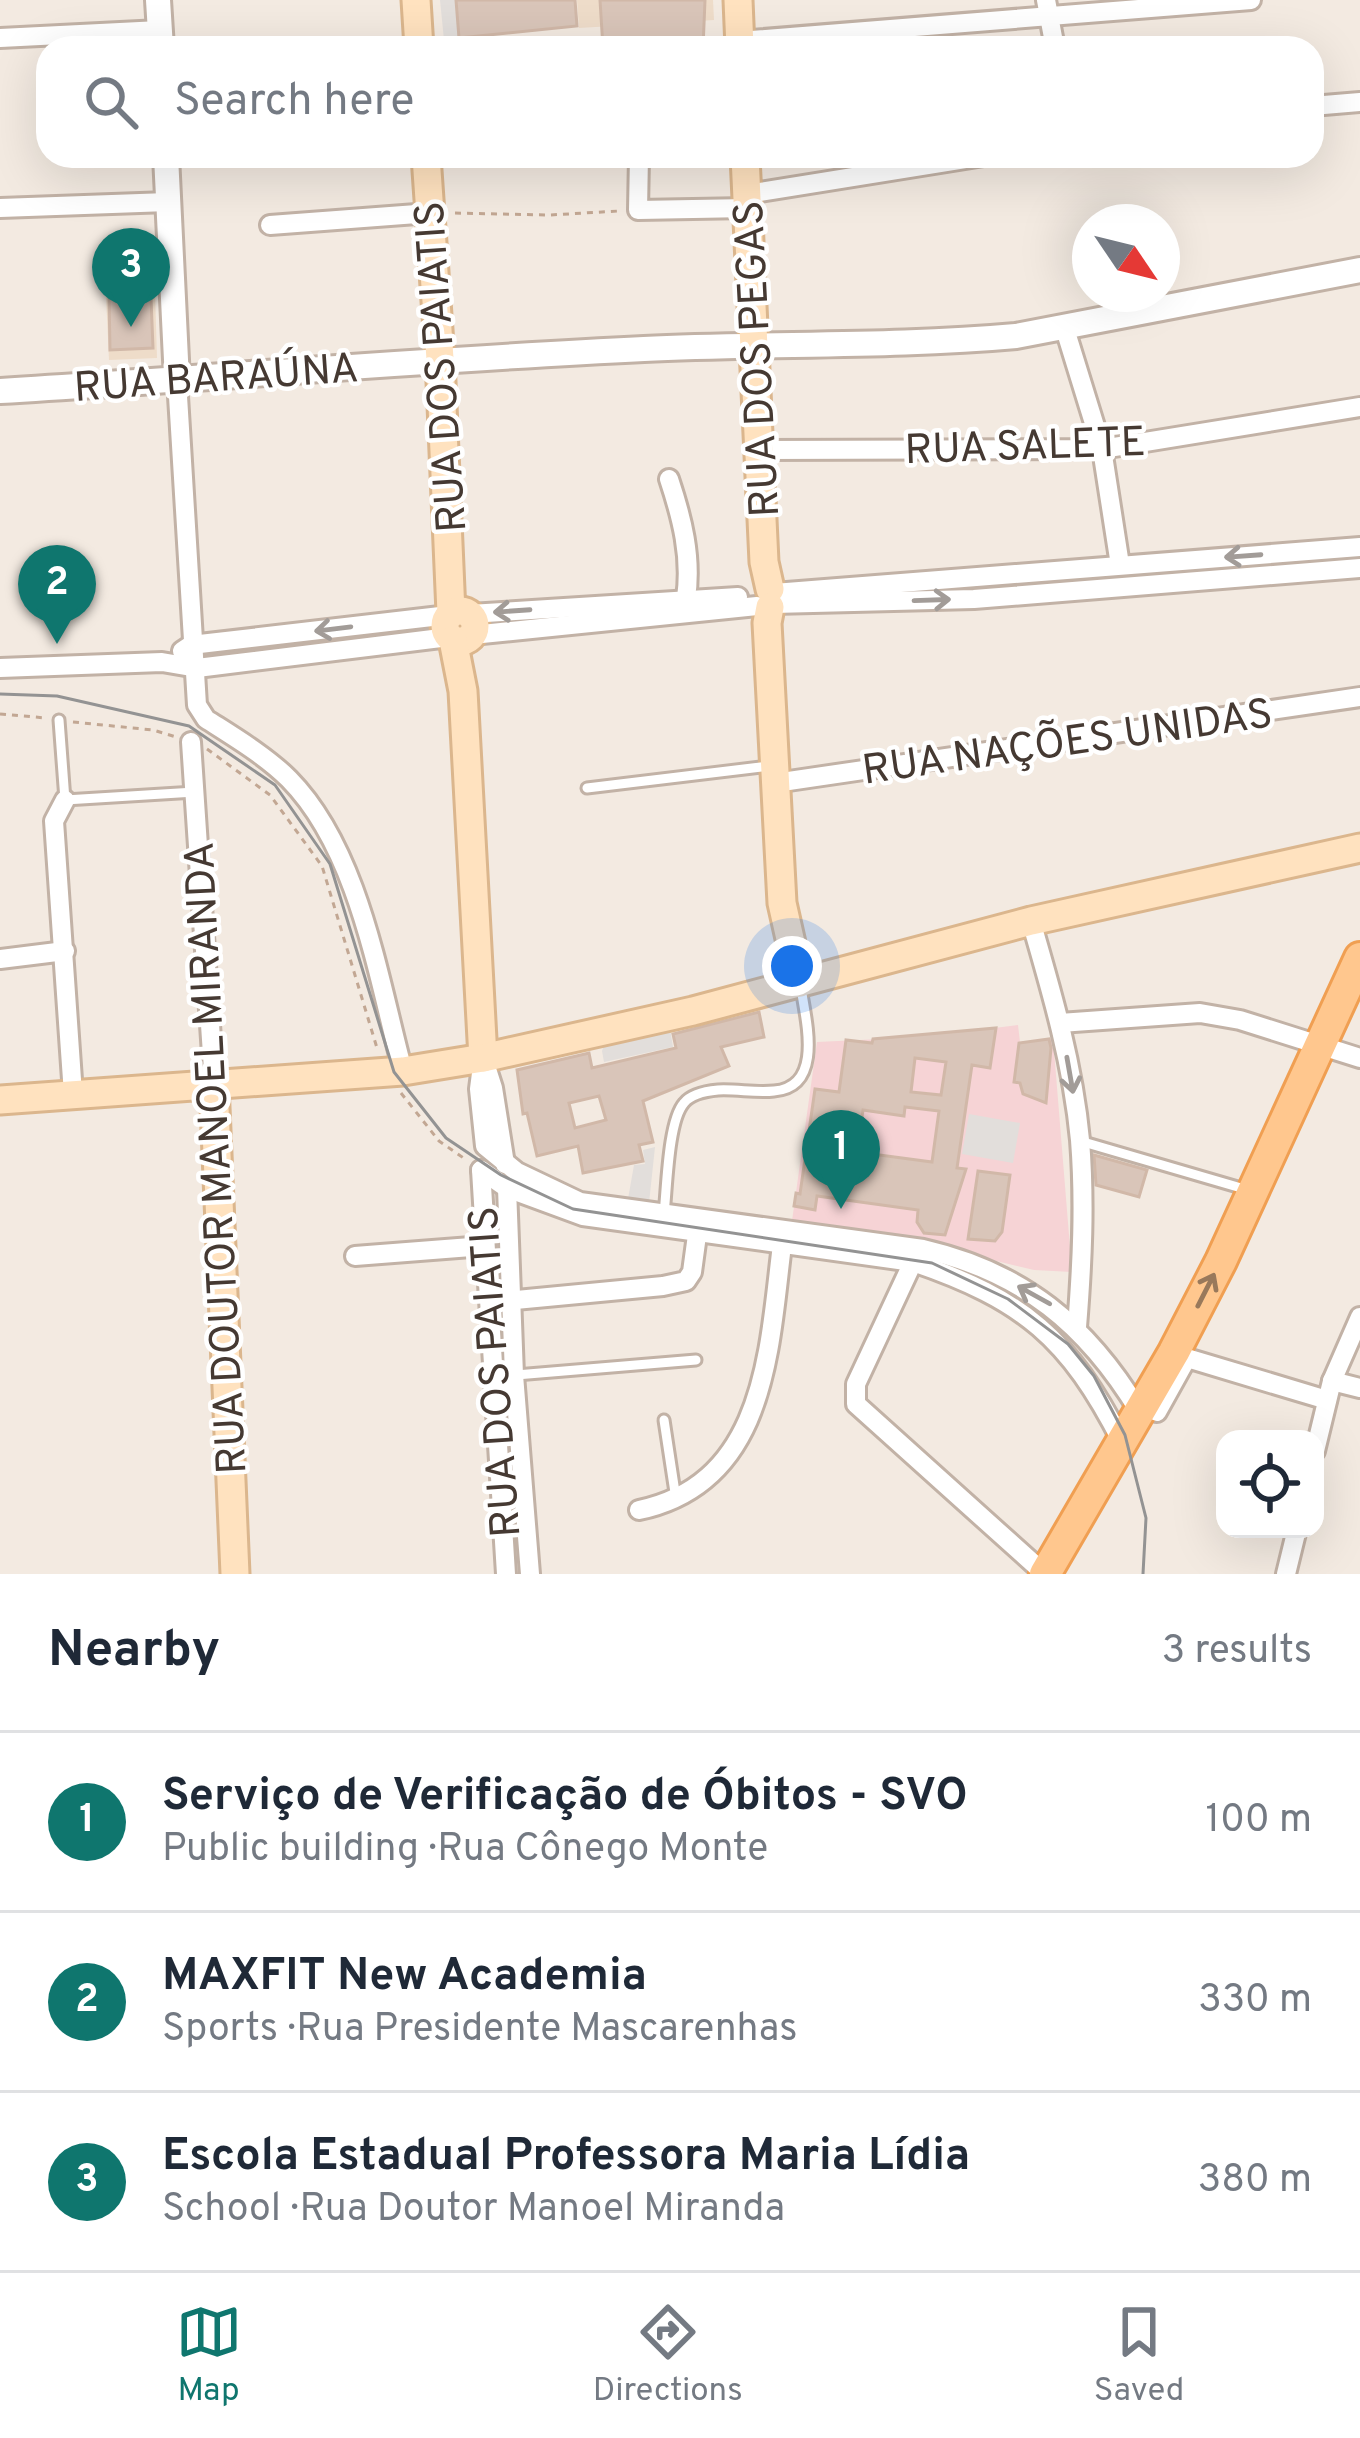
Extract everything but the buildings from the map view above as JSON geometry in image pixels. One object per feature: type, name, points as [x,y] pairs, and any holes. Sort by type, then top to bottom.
[{"type":"main road","points":[[416,0],[418,36]]},
{"type":"main road","points":[[738,0],[739,36]]},
{"type":"main road","name":"RUA DOS PAIATIS","points":[[427,168],[452,579],[460,626],[483,1058]]},
{"type":"main road","name":"RUA DOS PEGAS","points":[[746,168],[782,903],[800,983]]},
{"type":"main road","points":[[0,1100],[394,1072],[483,1058],[800,983],[1031,921],[1360,848]]},
{"type":"main road","points":[[1045,1574],[1122,1442],[1148,1412],[1360,958]]},
{"type":"main road","name":"RUA DOUTOR MANOEL MIRANDA","points":[[214,1084],[235,1574]]},
{"type":"street","points":[[158,0],[160,36]]},
{"type":"street","points":[[816,36],[1047,9],[1251,0]]},
{"type":"street","points":[[0,38],[36,38]]},
{"type":"street","points":[[1324,105],[1360,102]]},
{"type":"street","points":[[167,168],[197,705],[206,719],[290,779],[333,839],[367,937],[394,1072]]},
{"type":"street","points":[[638,168],[638,209],[747,201],[921,168]]},
{"type":"street","points":[[0,208],[169,202]]},
{"type":"street","points":[[270,225],[430,213]]},
{"type":"street","name":"RUA BARAÚNA","points":[[0,392],[440,359],[753,343],[962,341],[1065,329],[1360,270]]},
{"type":"street","points":[[1065,329],[1102,449],[1120,565]]},
{"type":"street","name":"RUA SALETE","points":[[760,450],[1102,449],[1360,407]]},
{"type":"street","points":[[669,479],[686,538],[686,598]]},
{"type":"street","points":[[162,662],[191,646],[1360,547]]},
{"type":"street","points":[[0,668],[162,662],[197,668],[460,626],[686,598],[974,598],[1360,568]]},
{"type":"street","name":"RUA NAÇÕES UNIDAS","points":[[774,774],[1360,697]]},
{"type":"street","name":"RUA DOUTOR MANOEL MIRANDA","points":[[191,742],[214,1084]]},
{"type":"street","points":[[65,800],[54,821],[73,1094]]},
{"type":"street","points":[[1031,921],[1060,1023],[1080,1141],[1084,1238],[1077,1327]]},
{"type":"street","points":[[0,959],[65,951]]},
{"type":"street","points":[[1060,1023],[1200,1013],[1321,1043],[1360,1058]]},
{"type":"street","name":"RUA DOS PAIATIS","points":[[483,1058],[479,1089],[485,1146],[505,1164]]},
{"type":"street","name":"RUA DOS PAIATIS","points":[[483,1058],[493,1088],[505,1164]]},
{"type":"street","points":[[505,1164],[580,1202],[939,1253],[1048,1303],[1077,1327],[1148,1412],[1192,1357],[1329,1391],[1360,1388]]},
{"type":"street","points":[[481,1170],[507,1188],[583,1216],[913,1262],[1002,1301],[1054,1340],[1082,1370],[1122,1442]]},
{"type":"street","name":"RUA DOS PAIATIS","points":[[481,1170],[506,1574]]},
{"type":"street","name":"RUA DOS PAIATIS","points":[[507,1188],[514,1375],[530,1574]]},
{"type":"street","points":[[488,1302],[686,1281],[692,1272],[697,1234]]},
{"type":"street","points":[[639,1510],[676,1498],[727,1456],[758,1400],[767,1366],[782,1244]]},
{"type":"street","points":[[355,1256],[484,1246]]},
{"type":"street","points":[[913,1262],[856,1384],[856,1403],[1045,1574]]},
{"type":"street","points":[[1320,1430],[1329,1391],[1360,1317]]},
{"type":"street","points":[[494,1400],[516,1399]]},
{"type":"street","points":[[1286,1574],[1295,1538]]},
{"type":"lane","points":[[59,720],[65,800],[195,791]]},
{"type":"lane","points":[[586,788],[774,774]]},
{"type":"lane","points":[[664,1214],[676,1117],[685,1101],[706,1091],[781,1090],[792,1086],[806,1070],[800,983]]},
{"type":"lane","points":[[1080,1141],[1253,1192]]},
{"type":"lane","points":[[514,1375],[696,1360]]},
{"type":"lane","points":[[664,1420],[676,1498]]},
{"type":"path","points":[[430,213],[550,215],[638,209]]},
{"type":"path","points":[[0,714],[153,730],[218,755],[269,795],[322,866],[394,1072],[439,1141],[481,1170]]},
{"type":"shaded area","points":[[440,0],[456,0],[459,36],[444,36]]},
{"type":"shaded area","points":[[577,0],[713,0],[714,20],[579,28]]},
{"type":"shaded area","points":[[155,294],[157,358],[109,360],[106,296]]},
{"type":"shaded area","points":[[669,1023],[673,1047],[604,1062],[607,1037]]},
{"type":"shaded area","points":[[1018,1025],[1020,1042],[1053,1038],[1072,1272],[1034,1270],[893,1236],[792,1221],[817,1042],[924,1037]]},
{"type":"shaded area","points":[[969,1114],[1020,1123],[1013,1163],[962,1154]]},
{"type":"shaded area","points":[[655,1147],[649,1203],[628,1199],[634,1165],[645,1164],[643,1150]]},
{"type":"tram line","points":[[0,694],[57,696],[189,726],[275,785],[330,864],[394,1072],[446,1138],[501,1175],[573,1209],[932,1263],[1008,1299],[1068,1344],[1094,1376],[1125,1435],[1146,1518],[1143,1574]]},
{"type":"place","name":"Escola Estadual Professora Maria Lídia","points":[[131,327]]},
{"type":"place","name":"MAXFIT New Academia","points":[[57,644]]},
{"type":"place","name":"Serviço de Verificação de Óbitos - SVO","points":[[841,1209]]}]
